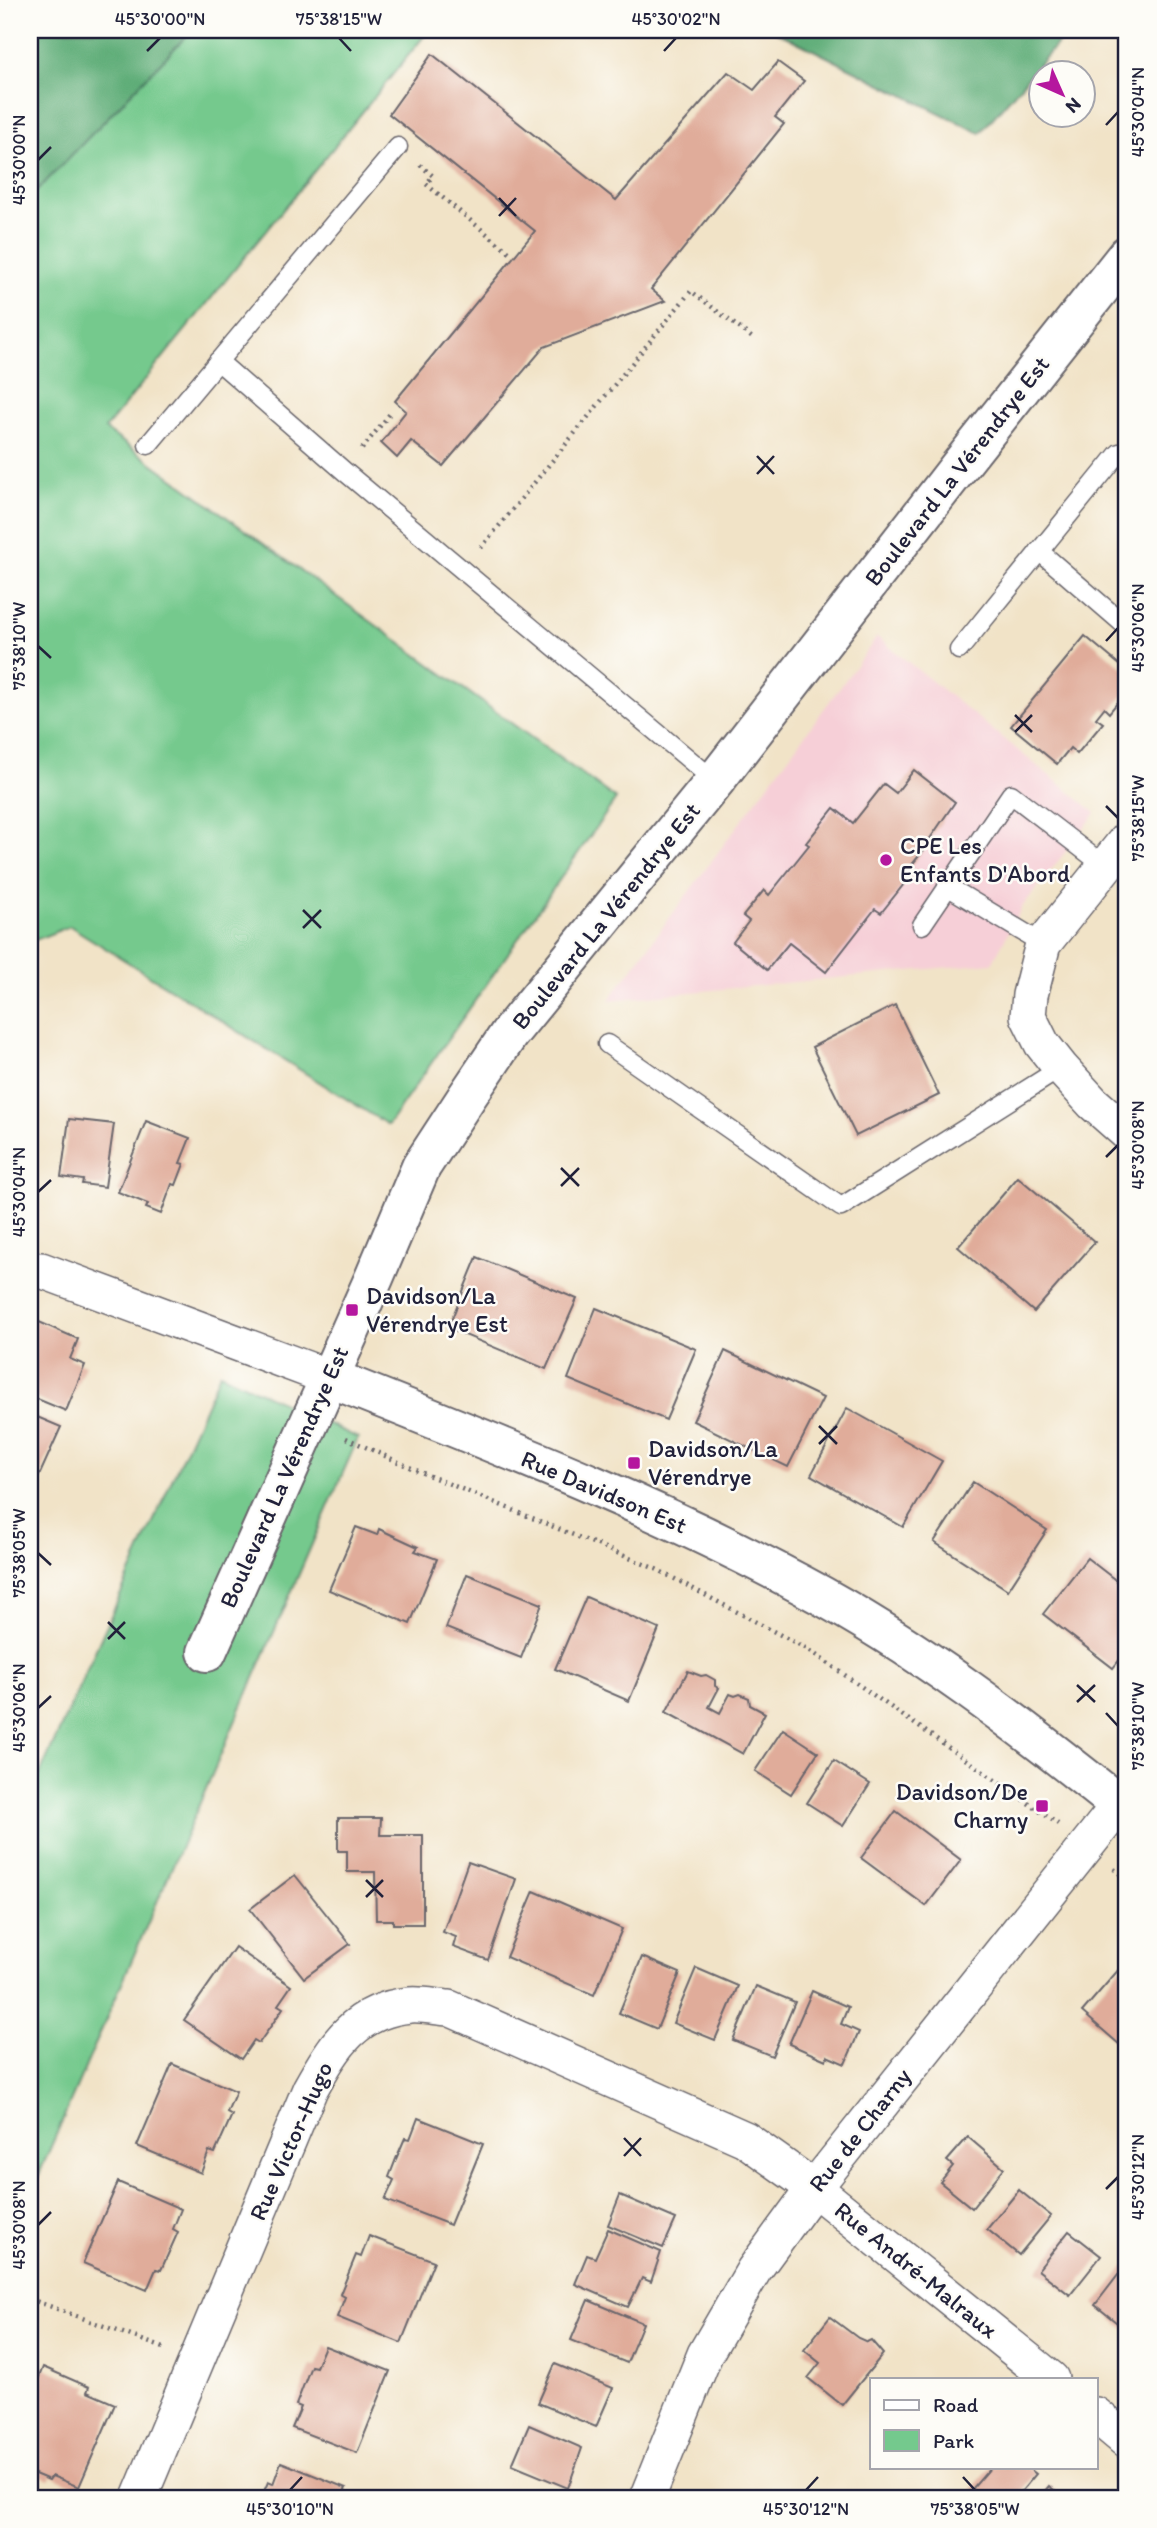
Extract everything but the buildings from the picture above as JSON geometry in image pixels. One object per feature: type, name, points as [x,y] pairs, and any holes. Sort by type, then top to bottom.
[{"type":"street","name":"Boulevard La Vérendrye Est","points":[[207,1652],[421,1167],[509,1034],[715,781],[1127,255]]},
{"type":"street","points":[[1127,839],[1043,944],[1030,995],[1028,1016],[1042,1044],[1061,1068],[1093,1103],[1127,1133]]},
{"type":"street","name":"Rue Davidson Est","points":[[30,1271],[41,1270],[328,1377],[660,1513],[804,1586],[961,1684],[1124,1803]]},
{"type":"street","name":"Rue de Charny","points":[[647,2498],[705,2354],[754,2270],[814,2188],[1085,1846],[1124,1803]]},
{"type":"street","name":"Rue Victor-Hugo","points":[[139,2498],[310,2089],[330,2053],[354,2027],[379,2011],[413,2004],[449,2008],[745,2139],[814,2188]]},
{"type":"street","name":"Rue André-Malraux","points":[[814,2188],[1050,2378]]},
{"type":"street","points":[[1098,2417],[1127,2441]]},
{"type":"lane","points":[[148,445],[398,147]]},
{"type":"lane","points":[[218,361],[344,471],[715,781]]},
{"type":"lane","points":[[958,650],[1119,453]]},
{"type":"lane","points":[[1039,551],[1127,627]]},
{"type":"lane","points":[[922,925],[1011,794],[1105,867]]},
{"type":"lane","points":[[947,887],[1043,944]]},
{"type":"lane","points":[[607,1044],[841,1207],[1061,1068]]},
{"type":"path","points":[[398,147],[433,176],[426,184],[509,252]]},
{"type":"path","points":[[463,570],[691,291],[755,340]]},
{"type":"path","points":[[344,471],[392,411]]},
{"type":"path","points":[[342,1436],[418,1471],[656,1569],[809,1650],[964,1757],[1127,1880]]},
{"type":"path","points":[[30,2299],[197,2360]]},
{"type":"shaded area","name":"CPE Les Enfants D'Abord","points":[[877,637],[1096,813],[1022,907],[992,963],[609,1000]]},
{"type":"green space","points":[[30,30],[192,30],[30,198]]},
{"type":"green space","points":[[192,30],[429,30],[105,429],[616,799],[388,1125],[70,926],[30,942],[30,198]]},
{"type":"green space","points":[[773,30],[1069,30],[1043,60],[1028,60],[1028,77],[980,133]]},
{"type":"green space","points":[[220,1373],[358,1438],[30,2195],[30,1796]]},
{"type":"place","name":"CPE Les Enfants D'Abord","points":[[886,860]]},
{"type":"place","name":"Davidson/La Vérendrye Est","points":[[352,1310]]},
{"type":"place","name":"Davidson/La Vérendrye","points":[[634,1463]]},
{"type":"place","name":"Davidson/De Charny","points":[[1042,1806]]}]
